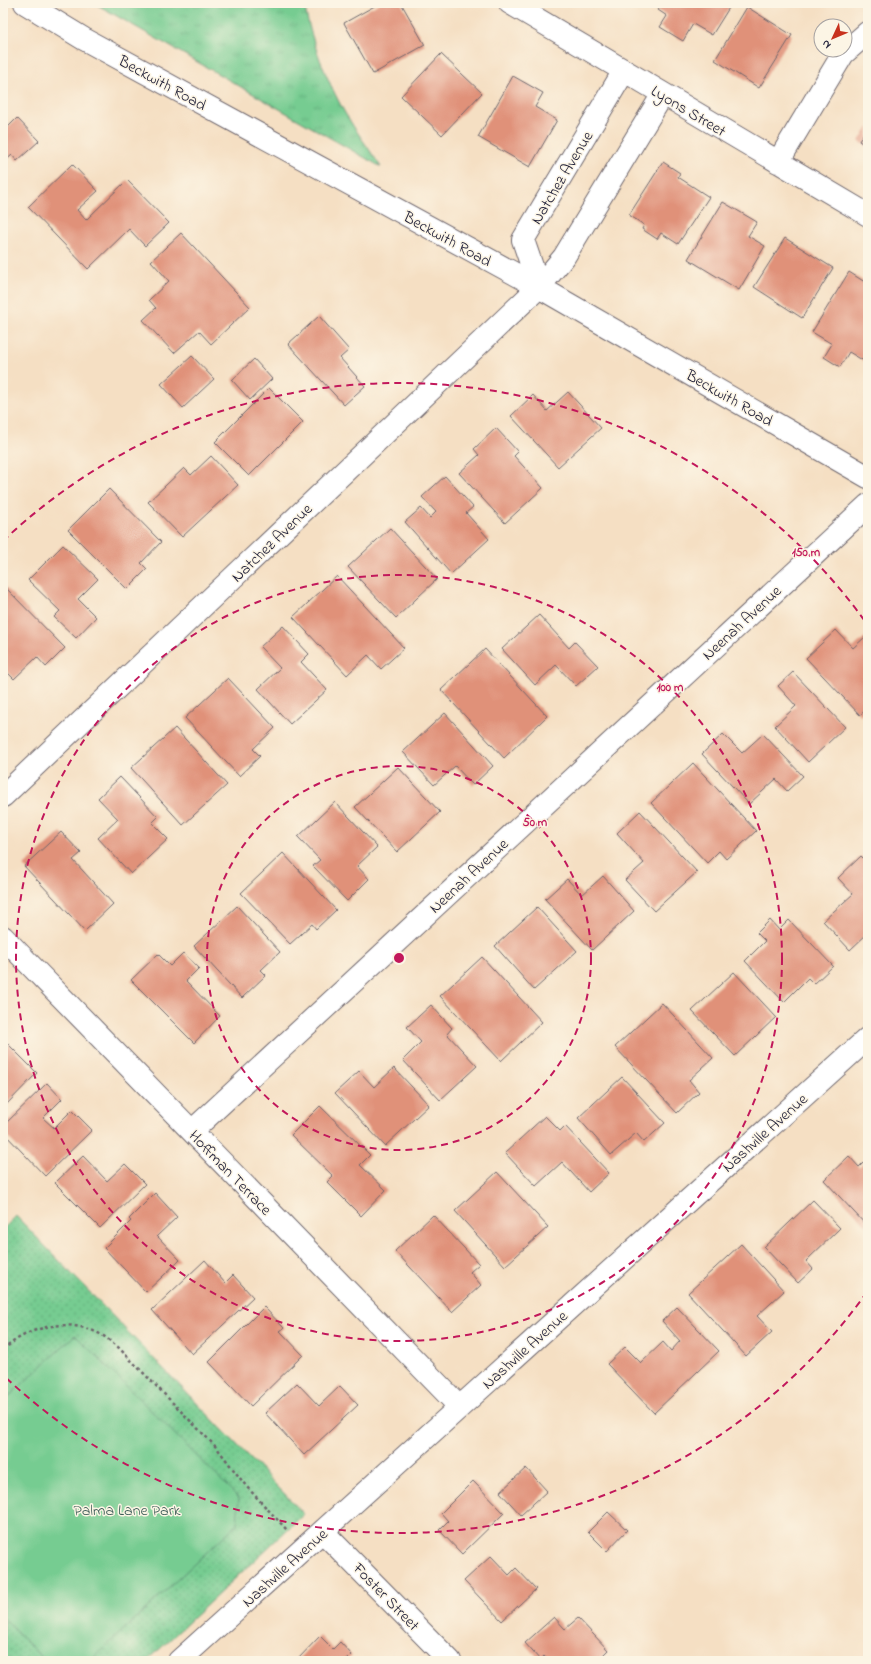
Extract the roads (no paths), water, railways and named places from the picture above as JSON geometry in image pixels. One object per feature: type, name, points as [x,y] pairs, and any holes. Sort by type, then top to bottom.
[{"type":"street","name":"Beckwith Road","points":[[25,3],[84,39],[539,287],[868,476]]},
{"type":"street","name":"Lyons Street","points":[[510,3],[868,215]]},
{"type":"street","points":[[778,162],[843,54],[868,32]]},
{"type":"street","name":"Natchez Avenue","points":[[539,287],[523,240],[624,71]]},
{"type":"street","name":"Natchez Avenue","points":[[3,796],[539,287],[564,257],[663,94]]},
{"type":"street","name":"Neenah Avenue","points":[[192,1131],[868,505]]},
{"type":"street","name":"Hoffman Terrace","points":[[3,937],[460,1407]]},
{"type":"street","name":"Nashville Avenue","points":[[180,1661],[868,1038]]},
{"type":"street","name":"Foster Street","points":[[323,1532],[450,1661]]},
{"type":"park label","name":"Palma Lane Park","points":[[127,1509]]}]
